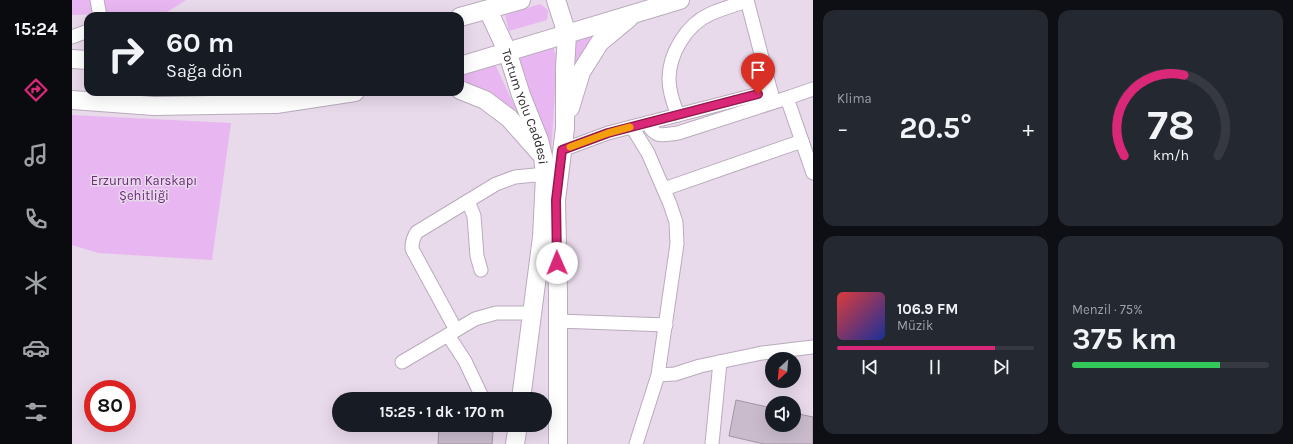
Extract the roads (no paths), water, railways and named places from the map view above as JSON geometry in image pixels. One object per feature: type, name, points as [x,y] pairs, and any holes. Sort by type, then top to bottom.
[{"type":"highway","points":[[464,15],[486,5],[521,0]]},
{"type":"highway","name":"Tortum Yolu Caddesi","points":[[556,0],[567,34],[564,128],[556,200],[558,444]]},
{"type":"highway","points":[[464,65],[635,12],[680,0]]},
{"type":"highway","name":"Tortum Yolu Caddesi","points":[[486,5],[507,51],[521,95],[539,140],[543,156],[545,176],[542,237],[522,392]]},
{"type":"highway","points":[[564,128],[581,72],[600,42],[635,12]]},
{"type":"highway","points":[[72,59],[84,60]]},
{"type":"highway","points":[[464,92],[485,100],[509,118],[543,156]]},
{"type":"highway","points":[[72,100],[154,106],[276,104],[329,96]]},
{"type":"highway","points":[[515,444],[517,432]]},
{"type":"street","points":[[97,0],[99,12]]},
{"type":"street","points":[[678,115],[671,96],[669,79],[671,62],[681,41],[694,26],[709,14],[747,1],[773,96]]},
{"type":"street","points":[[72,37],[84,33]]},
{"type":"street","points":[[562,150],[632,126],[773,96],[787,98],[813,89]]},
{"type":"street","points":[[647,123],[653,132],[660,135],[678,133],[773,96]]},
{"type":"street","points":[[787,98],[813,173]]},
{"type":"street","points":[[632,126],[648,153],[664,189],[676,222],[677,244],[658,375],[636,444]]},
{"type":"street","points":[[664,189],[802,141]]},
{"type":"street","points":[[480,392],[412,249],[412,244],[417,232],[496,184],[505,180],[525,176],[545,176]]},
{"type":"street","points":[[468,201],[474,216],[476,250],[481,270]]},
{"type":"street","points":[[402,362],[475,319],[496,313],[532,313]]},
{"type":"street","points":[[558,321],[666,325]]},
{"type":"street","points":[[658,375],[675,374],[700,366],[762,353],[813,346]]},
{"type":"street","points":[[712,444],[720,362]]},
{"type":"park label","name":"Erzurum Karskapı Şehitliği","points":[[144,188]]}]
